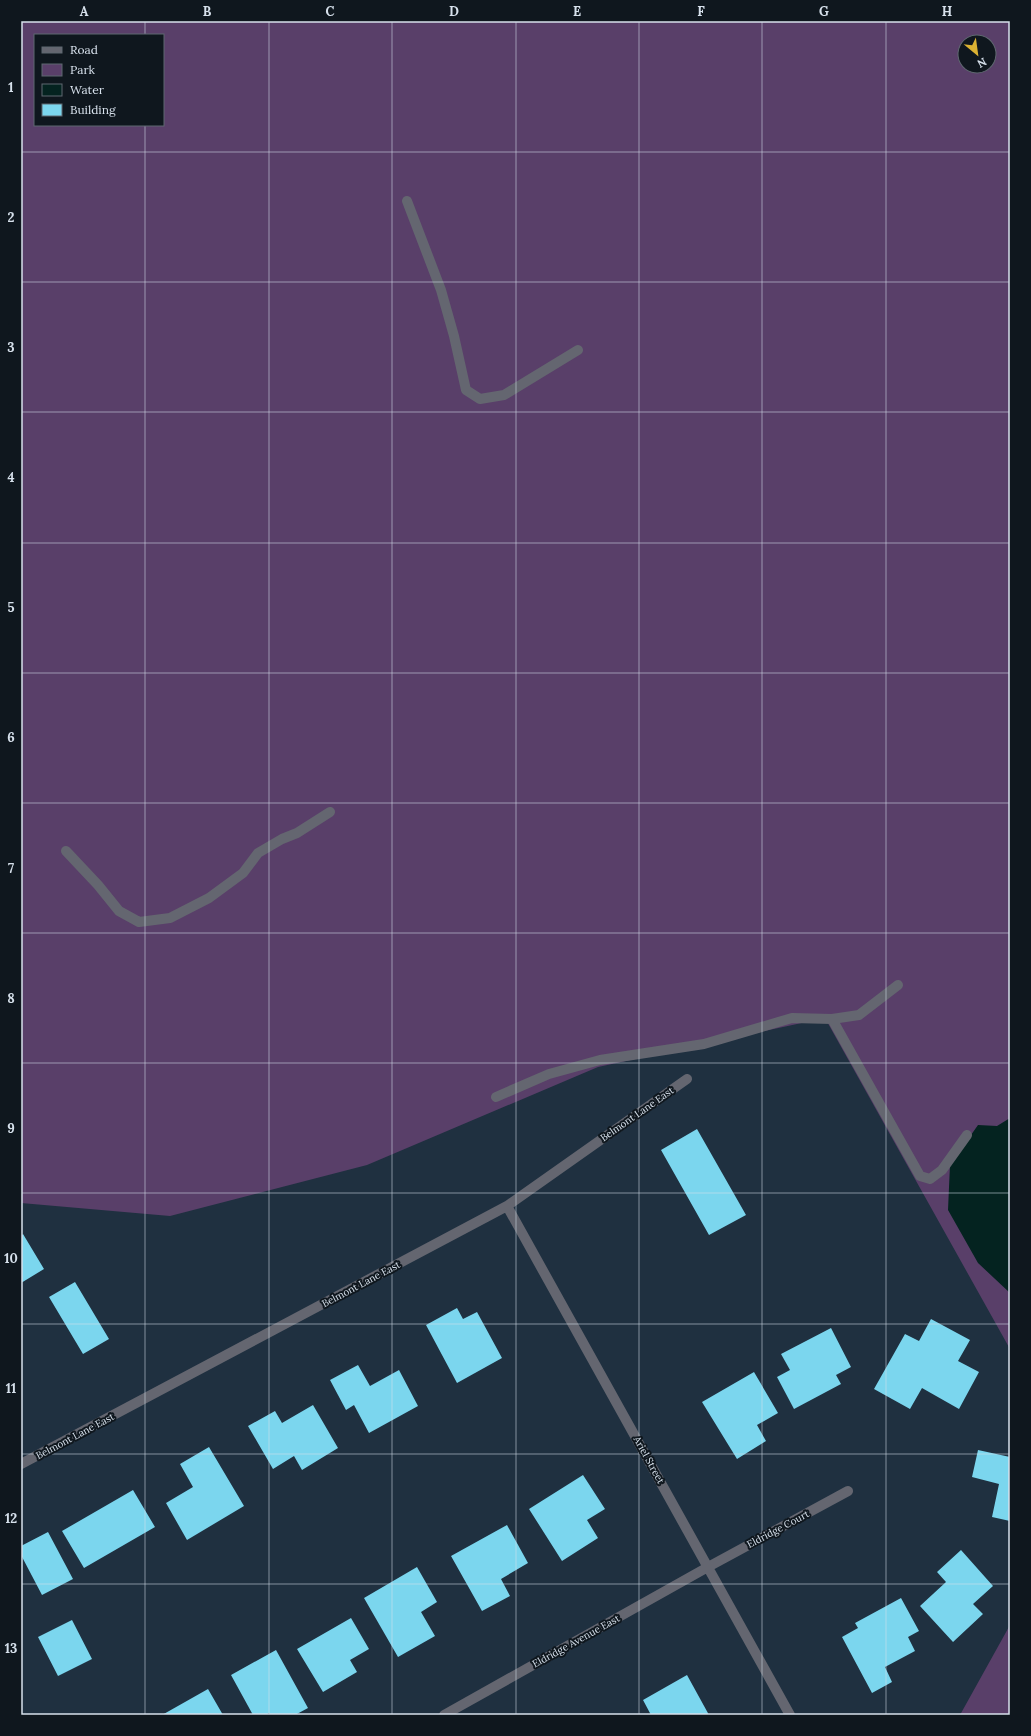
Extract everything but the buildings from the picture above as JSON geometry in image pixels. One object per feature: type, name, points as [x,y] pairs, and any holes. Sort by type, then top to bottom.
[{"type":"street","points":[[407,201],[441,290],[454,336],[466,390],[480,399],[504,395],[578,350]]},
{"type":"street","points":[[66,851],[98,885],[119,911],[139,922],[170,918],[209,898],[243,873],[258,853],[282,839],[297,834],[330,812]]},
{"type":"street","points":[[496,1097],[549,1074],[600,1060],[704,1044],[792,1018],[832,1019],[860,1014],[898,985]]},
{"type":"street","points":[[832,1019],[920,1176],[930,1179],[942,1170],[966,1135]]},
{"type":"street","name":"Belmont Lane East","points":[[21,1464],[507,1206],[687,1079]]},
{"type":"street","name":"Ariel Street","points":[[507,1206],[790,1715]]},
{"type":"street","name":"Eldridge Court","points":[[708,1567],[848,1491]]},
{"type":"street","name":"Eldridge Avenue East","points":[[444,1715],[708,1567]]},
{"type":"green space","points":[[21,21],[1010,21],[1010,1349],[825,1018],[598,1067],[367,1165],[170,1216],[21,1203]]},
{"type":"green space","points":[[1010,1625],[1010,1715],[960,1715]]},
{"type":"water","points":[[1010,1118],[1010,1293],[978,1263],[948,1210],[950,1165],[978,1125],[997,1126]]}]
